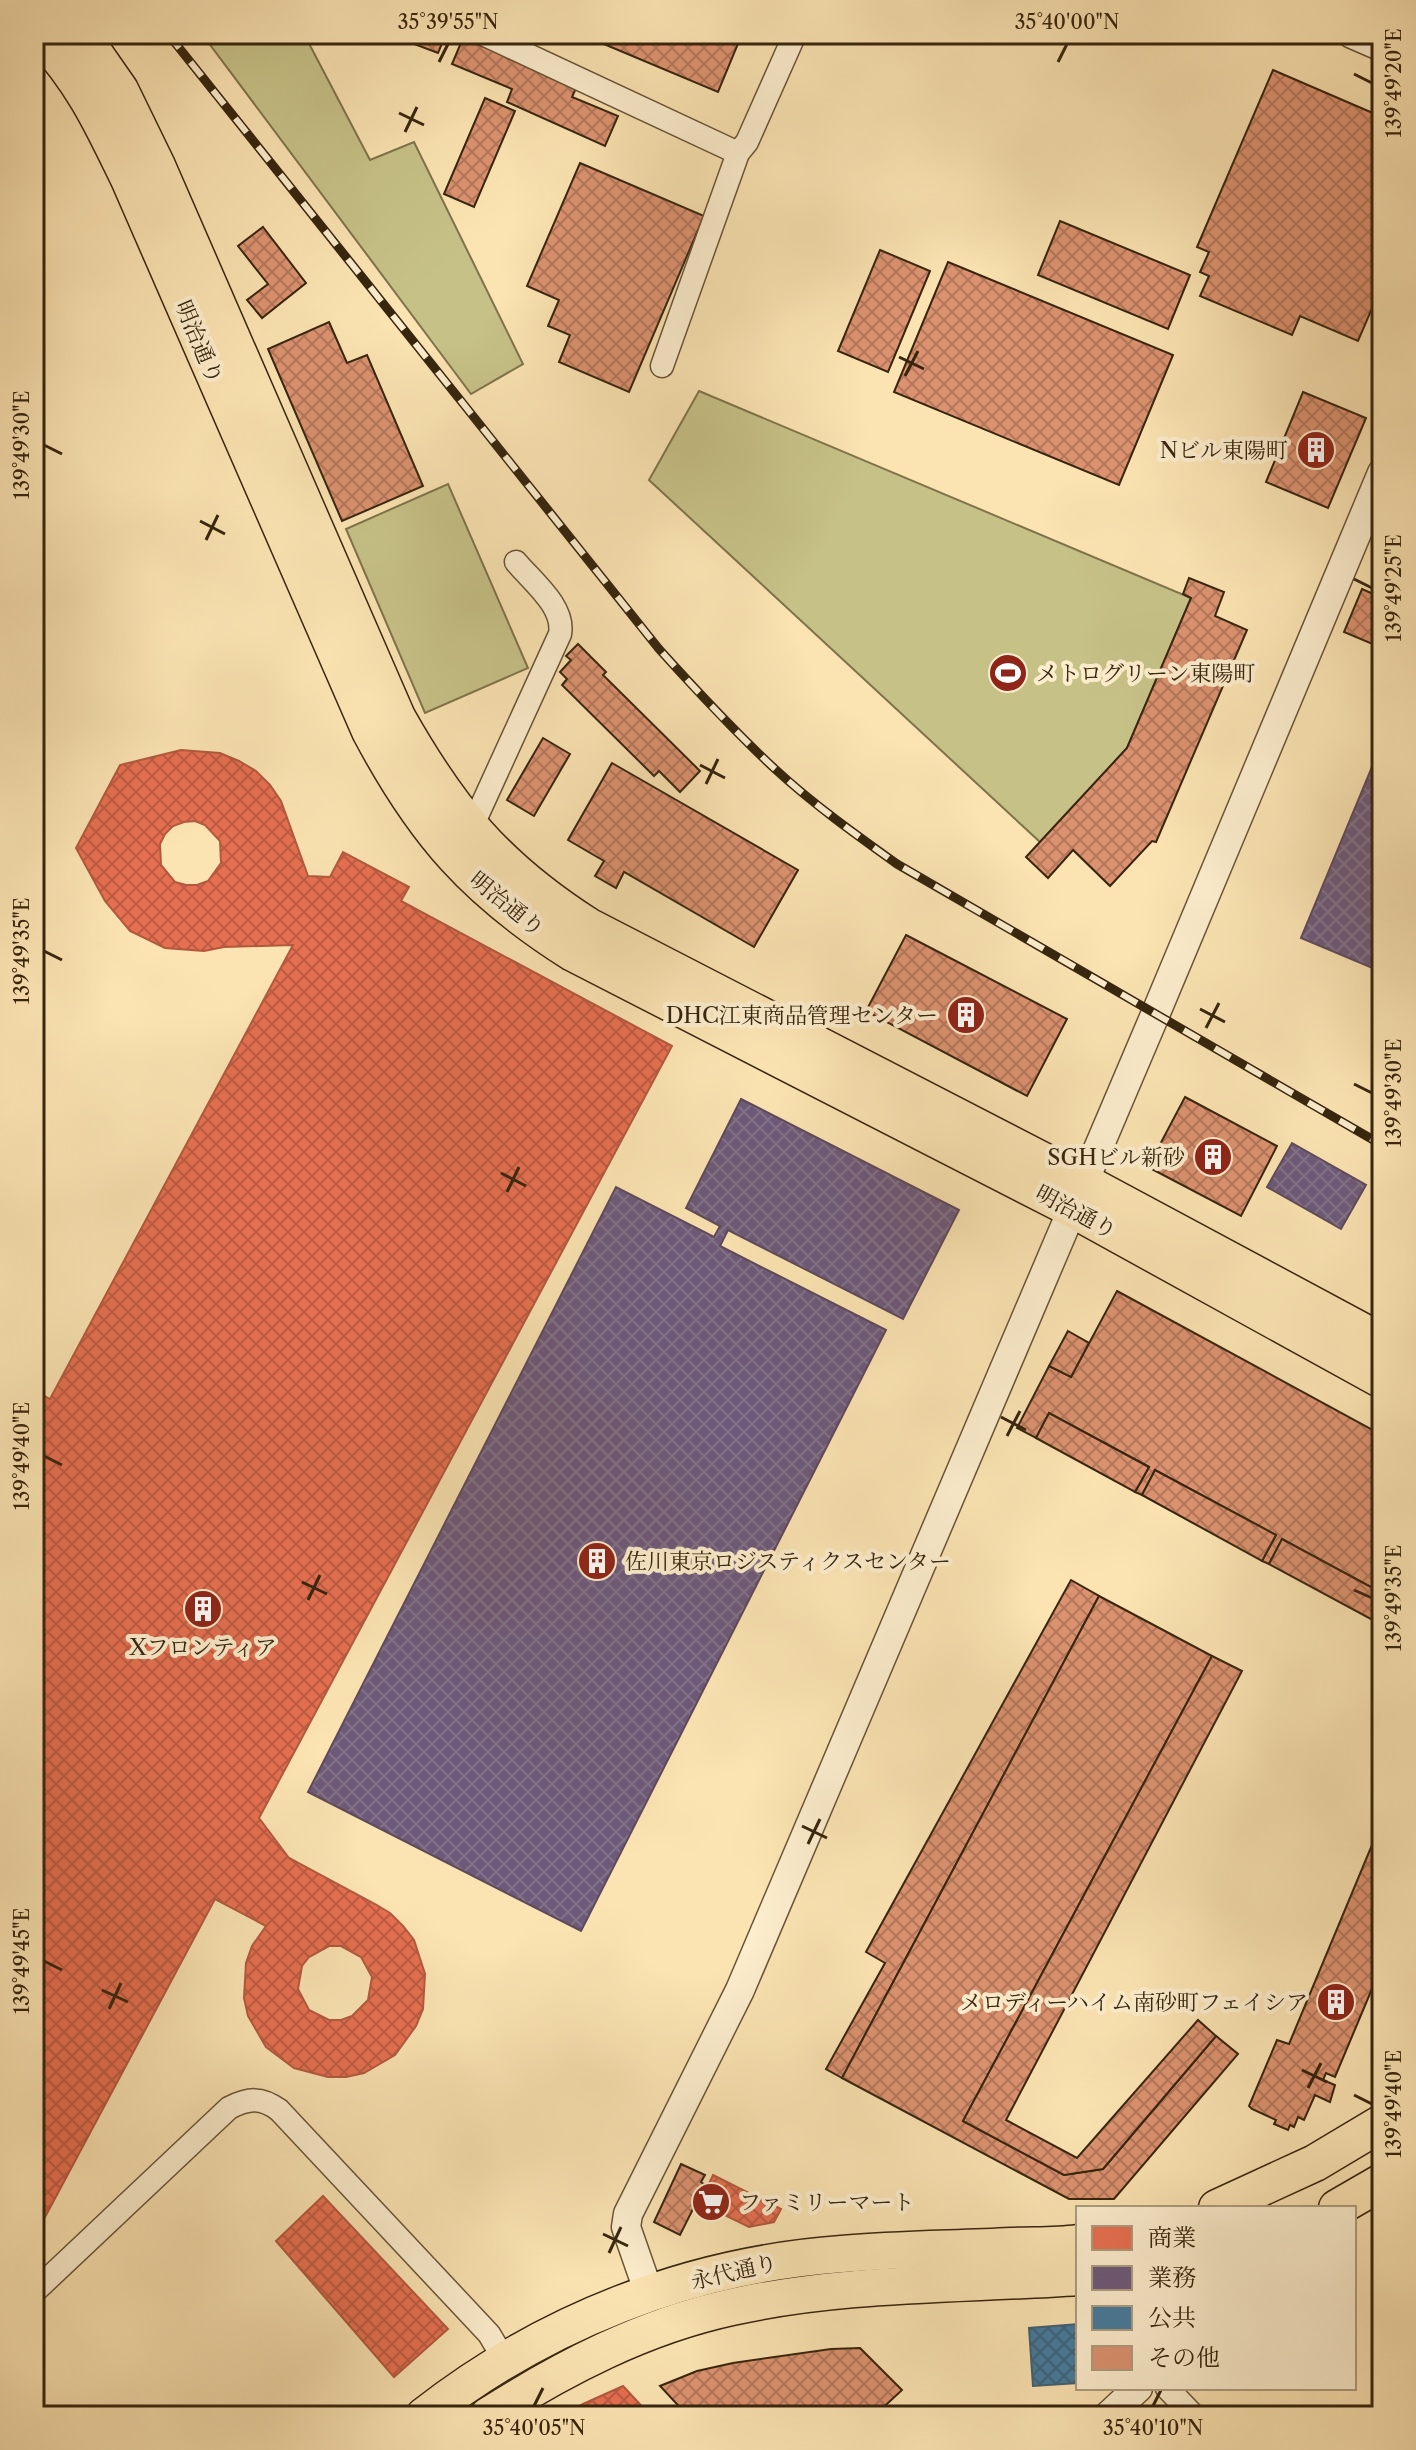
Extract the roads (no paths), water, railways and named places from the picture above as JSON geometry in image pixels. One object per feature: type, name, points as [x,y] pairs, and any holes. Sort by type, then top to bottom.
[{"type":"main road","name":"明治通り","points":[[39,34],[66,64],[94,106],[129,179],[370,731],[397,783],[449,854],[539,932],[573,953],[1382,1342]]},
{"type":"main road","name":"明治通り","points":[[81,34],[120,90],[157,166],[397,717],[424,764],[471,829],[531,886],[588,926],[1078,1196],[1382,1380]]},
{"type":"main road","points":[[1221,2206],[1315,2163],[1382,2123]]},
{"type":"main road","points":[[1342,2206],[1379,2190]]},
{"type":"main road","name":"永代通り","points":[[424,2416],[504,2359],[598,2312],[649,2293],[722,2273],[810,2257],[1076,2243]]},
{"type":"main road","name":"永代通り","points":[[488,2416],[566,2369],[663,2327],[730,2307],[844,2291],[1076,2277]]},
{"type":"street","points":[[483,34],[738,153]]},
{"type":"street","points":[[662,366],[738,153],[747,142],[795,34]]},
{"type":"street","points":[[1352,34],[1382,47]]},
{"type":"street","points":[[649,2293],[626,2227],[628,2214],[740,1990],[1382,473]]},
{"type":"street","points":[[471,829],[562,624],[558,611],[516,562]]},
{"type":"street","points":[[34,2292],[229,2108],[253,2099],[266,2101],[279,2110],[489,2334],[504,2359]]},
{"type":"street","points":[[1108,2416],[1136,2390]]},
{"type":"street","points":[[1169,2390],[1194,2416]]},
{"type":"railway","points":[[168,34],[659,649],[775,769],[819,807],[897,864],[1382,1145]]},
{"type":"place","name":"Nビル東陽町","points":[[1316,450]]},
{"type":"place","name":"メトログリーン東陽町","points":[[1008,673]]},
{"type":"place","name":"DHC江東商品管理センター","points":[[966,1015]]},
{"type":"place","name":"SGHビル新砂","points":[[1213,1157]]},
{"type":"place","name":"佐川東京ロジスティクスセンター","points":[[597,1561]]},
{"type":"place","name":"Xフロンティア","points":[[203,1609]]},
{"type":"place","name":"メロディーハイム南砂町フェイシア","points":[[1336,2002]]},
{"type":"place","name":"ファミリーマート","points":[[711,2202]]}]
